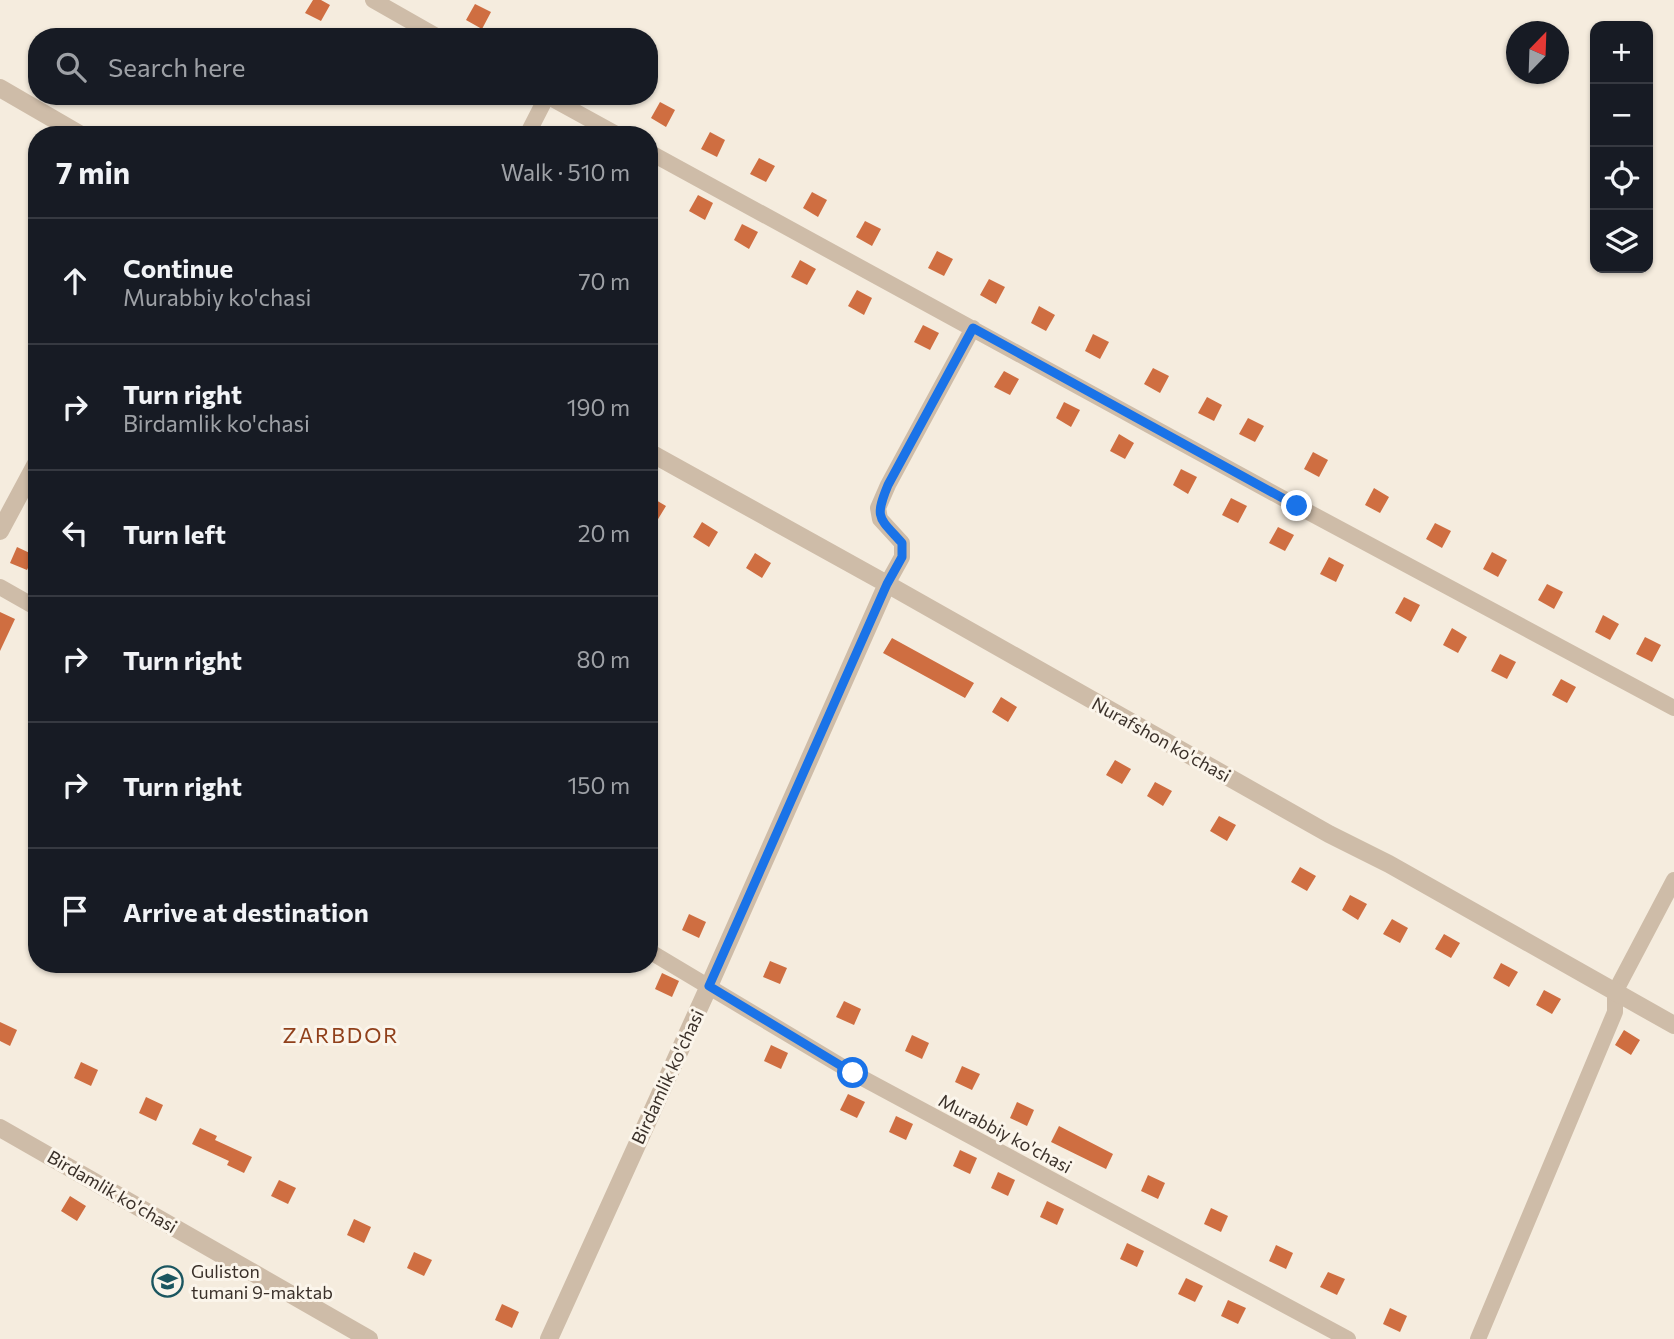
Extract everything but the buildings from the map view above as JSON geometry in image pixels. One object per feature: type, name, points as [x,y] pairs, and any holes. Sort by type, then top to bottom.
[{"type":"street","points":[[378,1],[423,28]]},
{"type":"street","points":[[0,89],[28,105]]},
{"type":"street","points":[[28,105],[65,126]]},
{"type":"street","points":[[532,126],[542,105]]},
{"type":"street","points":[[563,105],[602,126]]},
{"type":"street","points":[[658,157],[1297,506],[1674,708]]},
{"type":"street","points":[[887,584],[902,557],[902,543],[880,519],[878,508],[973,328]]},
{"type":"street","name":"Nurafshon ko'chasi","points":[[658,457],[1316,827],[1389,863],[1674,1025]]},
{"type":"street","points":[[0,531],[28,479]]},
{"type":"street","name":"Birdamlik ko'chasi","points":[[549,1339],[887,584]]},
{"type":"street","points":[[0,587],[28,603]]},
{"type":"street","points":[[1478,1339],[1615,1012],[1615,992],[1674,880]]},
{"type":"street","name":"Murabbiy ko'chasi","points":[[658,956],[853,1073],[1348,1339]]},
{"type":"street","name":"Birdamlik ko'chasi","points":[[0,1128],[369,1339]]},
{"type":"place","name":"Guliston tumani 9-maktab","points":[[168,1282]]},
{"type":"district","name":"ZARBDOR","points":[[341,1036]]},
{"type":"route","points":[[853,1073],[709,986],[887,584],[902,557],[902,543],[880,519],[878,508],[973,328],[1297,506]]}]
